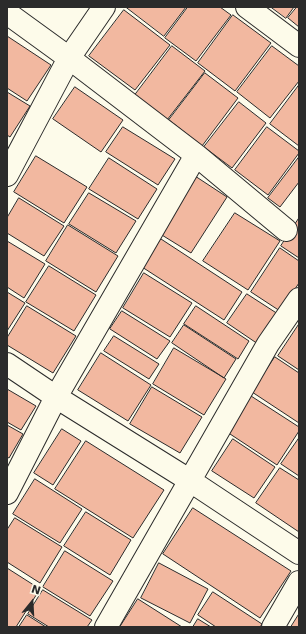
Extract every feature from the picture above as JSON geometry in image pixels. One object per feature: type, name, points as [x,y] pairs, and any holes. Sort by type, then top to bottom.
[{"type":"street","points":[[7,175],[69,58],[104,7]]},
{"type":"street","points":[[246,7],[299,46]]},
{"type":"street","points":[[7,13],[69,58],[196,155],[286,230]]},
{"type":"street","points":[[7,493],[56,397],[196,155]]},
{"type":"street","points":[[106,627],[268,344],[299,299]]},
{"type":"street","points":[[7,364],[56,397],[190,480],[299,553]]},
{"type":"street","points":[[273,627],[299,582]]},
{"type":"building","points":[[126,7],[186,7],[164,36]]},
{"type":"building","points":[[188,7],[220,7],[231,15],[196,61],[165,38]]},
{"type":"building","points":[[271,7],[294,7],[286,18]]},
{"type":"building","points":[[297,7],[299,7],[299,27],[288,18]]},
{"type":"building","points":[[124,10],[170,45],[135,90],[89,56]]},
{"type":"building","points":[[233,15],[271,43],[235,91],[198,63]]},
{"type":"building","points":[[7,36],[51,65],[27,101],[7,88]]},
{"type":"building","points":[[172,46],[205,71],[167,120],[135,95]]},
{"type":"building","points":[[272,46],[299,66],[299,81],[270,118],[237,92]]},
{"type":"building","points":[[205,73],[238,98],[202,146],[169,120]]},
{"type":"building","points":[[299,85],[299,146],[270,124]]},
{"type":"building","points":[[75,87],[123,120],[101,152],[53,119]]},
{"type":"building","points":[[7,92],[30,106],[10,137],[7,135]]},
{"type":"building","points":[[239,102],[266,123],[232,168],[204,147]]},
{"type":"building","points":[[123,127],[175,159],[158,185],[106,152]]},
{"type":"building","points":[[267,127],[299,151],[268,195],[235,170]]},
{"type":"building","points":[[36,156],[87,187],[64,223],[14,192]]},
{"type":"building","points":[[299,157],[299,182],[280,207],[268,198]]},
{"type":"building","points":[[109,158],[157,189],[138,219],[89,189]]},
{"type":"building","points":[[195,176],[227,197],[191,253],[157,232]]},
{"type":"building","points":[[89,193],[136,221],[116,253],[69,224]]},
{"type":"building","points":[[19,198],[64,226],[44,256],[7,233],[7,218]]},
{"type":"building","points":[[235,213],[280,241],[248,290],[203,261]]},
{"type":"building","points":[[299,218],[299,258],[281,246]]},
{"type":"building","points":[[68,225],[118,256],[96,292],[46,261]]},
{"type":"building","points":[[161,239],[242,292],[224,320],[142,267]]},
{"type":"building","points":[[7,241],[45,264],[24,298],[7,287]]},
{"type":"building","points":[[280,248],[299,261],[299,283],[280,311],[251,292]]},
{"type":"building","points":[[49,266],[96,295],[74,331],[26,302]]},
{"type":"building","points":[[144,273],[192,303],[170,337],[123,308]]},
{"type":"building","points":[[7,292],[25,303],[7,331]]},
{"type":"building","points":[[247,294],[278,314],[258,344],[227,323]]},
{"type":"building","points":[[27,306],[76,336],[53,373],[7,345],[7,338]]},
{"type":"building","points":[[196,306],[249,341],[238,359],[184,324]]},
{"type":"building","points":[[122,311],[170,341],[157,359],[110,329]]},
{"type":"building","points":[[299,324],[299,370],[278,356]]},
{"type":"building","points":[[184,325],[236,359],[224,378],[172,343]]},
{"type":"building","points":[[114,336],[159,364],[149,379],[104,351]]},
{"type":"building","points":[[174,348],[226,379],[204,415],[153,384]]},
{"type":"building","points":[[101,353],[151,385],[128,421],[78,390]]},
{"type":"building","points":[[275,357],[299,373],[299,423],[252,392]]},
{"type":"building","points":[[152,387],[202,417],[180,453],[130,424]]},
{"type":"building","points":[[7,389],[36,406],[21,430],[7,422]]},
{"type":"building","points":[[251,396],[299,427],[299,431],[277,465],[227,432]]},
{"type":"building","points":[[7,425],[23,434],[9,458],[7,457]]},
{"type":"building","points":[[62,429],[81,441],[53,485],[34,473]]},
{"type":"building","points":[[299,438],[299,476],[281,464]]},
{"type":"building","points":[[233,439],[275,467],[254,498],[212,471]]},
{"type":"building","points":[[86,441],[164,490],[133,538],[55,489]]},
{"type":"building","points":[[280,468],[299,480],[299,532],[256,503]]},
{"type":"building","points":[[35,479],[82,509],[60,543],[13,514]]},
{"type":"building","points":[[193,508],[291,571],[260,618],[163,554]]},
{"type":"building","points":[[86,512],[131,540],[110,575],[64,546]]},
{"type":"building","points":[[15,518],[62,547],[40,583],[7,562],[7,530]]},
{"type":"building","points":[[65,551],[113,581],[90,616],[43,587]]},
{"type":"building","points":[[159,563],[208,589],[190,623],[141,598]]},
{"type":"building","points":[[7,568],[40,589],[16,627],[7,627]]},
{"type":"building","points":[[43,590],[92,620],[87,627],[49,627],[28,614]]},
{"type":"building","points":[[213,592],[262,624],[260,627],[216,627],[198,615]]},
{"type":"building","points":[[138,599],[182,627],[120,627]]},
{"type":"building","points":[[299,614],[299,627],[291,627]]},
{"type":"building","points":[[27,615],[46,627],[19,627]]},
{"type":"building","points":[[198,619],[211,627],[193,627]]}]
